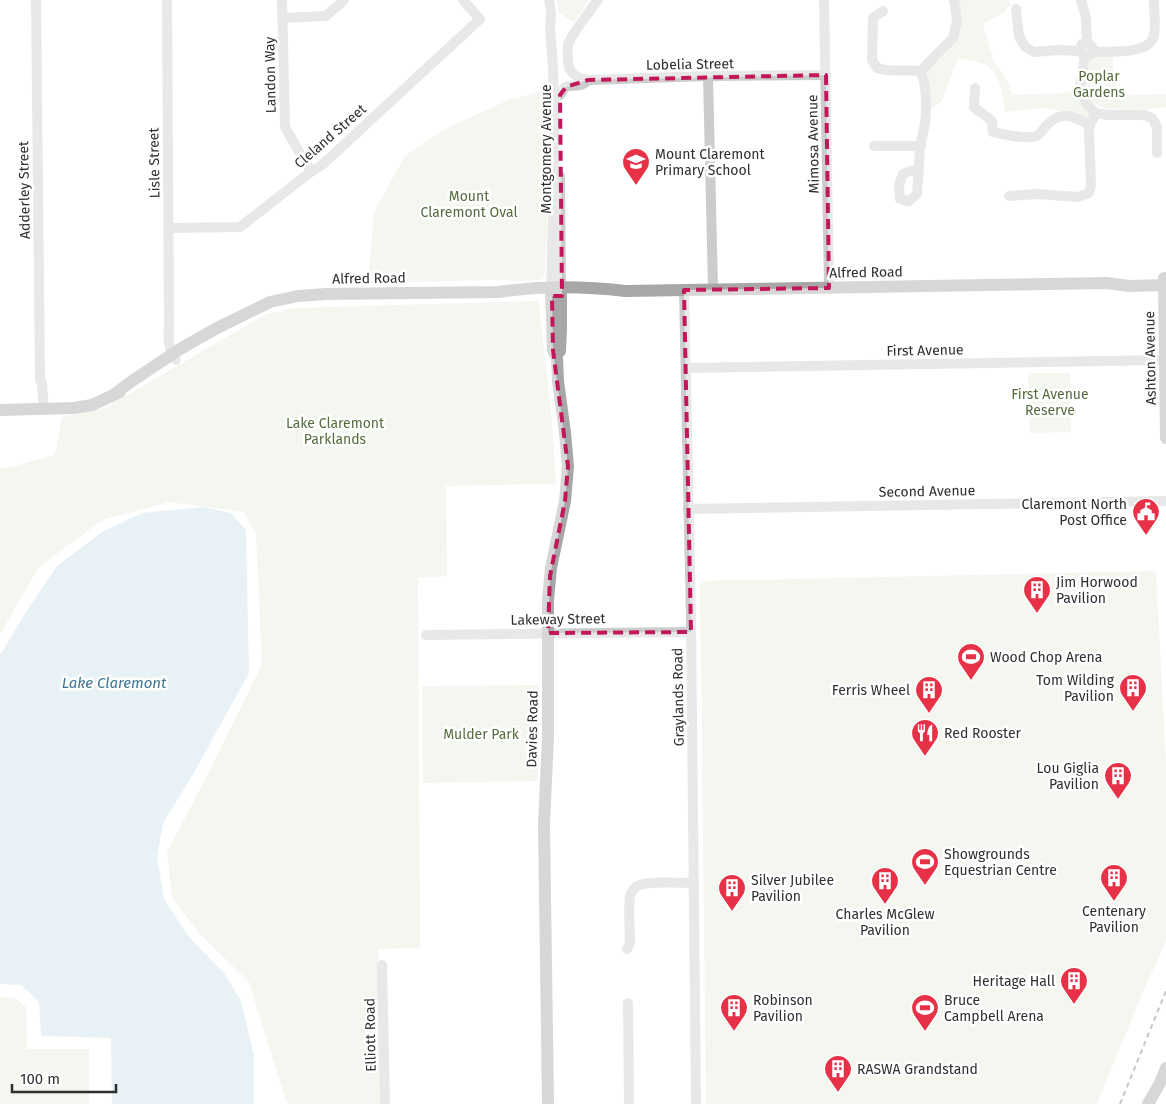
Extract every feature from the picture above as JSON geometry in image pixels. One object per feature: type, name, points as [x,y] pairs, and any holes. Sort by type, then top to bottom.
[{"type":"main road","name":"Alfred Road","points":[[0,410],[74,408],[92,404],[112,396],[132,381],[178,355],[217,328],[270,302],[298,296],[498,292],[525,288],[597,296],[625,291],[1107,284],[1130,279],[1165,281]]},
{"type":"main road","name":"Ashton Avenue","points":[[1165,281],[1166,438]]},
{"type":"main road","name":"Davies Road","points":[[548,1103],[544,824],[548,738],[548,600],[550,576],[565,501],[568,466],[558,381],[557,358],[560,349],[556,292]]},
{"type":"main road","points":[[1148,1104],[1166,1068]]},
{"type":"main road","points":[[1156,1104],[1160,1083]]},
{"type":"street","name":"Adderley Street","points":[[36,0],[40,379],[42,384],[40,410]]},
{"type":"street","name":"Lisle Street","points":[[166,0],[169,228],[168,339],[178,355]]},
{"type":"street","name":"Landon Way","points":[[282,0],[285,127],[312,171]]},
{"type":"street","points":[[283,18],[326,16],[344,0]]},
{"type":"street","name":"Cleland Street","points":[[169,228],[240,227],[322,165],[480,19],[463,0]]},
{"type":"street","name":"Montgomery Avenue","points":[[549,0],[556,26],[558,45],[558,99],[554,181],[551,199],[556,292]]},
{"type":"street","points":[[588,80],[574,75],[570,71],[568,44],[598,0]]},
{"type":"street","name":"Mimosa Avenue","points":[[824,0],[829,288]]},
{"type":"street","points":[[920,71],[953,38],[957,21],[954,0]]},
{"type":"street","points":[[1081,0],[1086,18],[1086,50],[1080,88],[1087,105],[1096,113],[1144,115],[1152,118],[1157,127],[1157,152]]},
{"type":"street","points":[[1016,9],[1019,36],[1025,46],[1034,52],[1059,50],[1136,50],[1147,46],[1154,37],[1154,2]]},
{"type":"street","points":[[883,11],[873,18],[872,60],[877,68],[885,71],[920,71]]},
{"type":"street","points":[[919,171],[926,101],[924,80],[920,71]]},
{"type":"street","points":[[708,76],[713,289]]},
{"type":"street","name":"Lobelia Street","points":[[558,99],[562,90],[566,87],[582,85],[588,80],[708,76],[826,76]]},
{"type":"street","points":[[975,88],[974,107],[992,121],[993,132],[1017,137],[1035,136],[1042,132],[1053,120],[1072,116],[1090,125]]},
{"type":"street","points":[[1009,196],[1036,194],[1078,197],[1089,194],[1091,185],[1089,132],[1096,113]]},
{"type":"street","points":[[874,146],[920,146]]},
{"type":"street","name":"Graylands Road","points":[[684,290],[696,1104]]},
{"type":"street","name":"First Avenue","points":[[686,368],[1165,360]]},
{"type":"street","name":"Second Avenue","points":[[688,509],[1166,501]]},
{"type":"street","name":"Lakeway Street","points":[[426,635],[690,632]]},
{"type":"street","points":[[627,949],[630,943],[630,898],[635,887],[650,883],[694,883]]},
{"type":"street","name":"Elliott Road","points":[[382,965],[385,1104]]},
{"type":"street","points":[[628,1003],[629,1104]]},
{"type":"highlighted area","points":[[826,75],[829,288],[684,290],[691,632],[548,633],[550,576],[565,501],[568,466],[553,350],[552,296],[562,296],[560,95],[566,87],[588,80]]},
{"type":"green space","points":[[557,0],[589,0],[574,22],[559,13]]},
{"type":"green space","points":[[957,0],[1009,0],[1011,6],[1006,8],[1005,12],[983,24],[994,62],[1007,79],[1012,95],[1067,93],[1076,89],[1092,113],[1088,122],[1064,111],[1044,108],[1005,112],[998,79],[991,69],[980,62],[958,58],[942,101],[930,109],[927,70],[946,53],[958,37]]},
{"type":"green space","name":"Poplar Gardens","points":[[1095,54],[1113,55],[1113,71],[1117,90],[1126,95],[1166,94],[1166,107],[1120,110],[1094,104],[1083,90],[1082,77],[1085,60]]},
{"type":"green space","name":"Mount Claremont Oval","points":[[543,90],[547,104],[547,189],[545,198],[547,240],[543,278],[523,281],[368,283],[374,212],[405,156],[443,130],[513,98]]},
{"type":"green space","name":"Lake Claremont Parklands","points":[[537,301],[539,304],[552,421],[556,484],[446,486],[447,576],[418,578],[420,948],[378,949],[383,1104],[287,1104],[249,982],[200,934],[172,898],[167,852],[262,665],[256,534],[243,512],[169,502],[102,520],[39,567],[0,634],[0,468],[11,467],[55,455],[62,417],[107,407],[266,314],[295,308]]},
{"type":"green space","name":"First Avenue Reserve","points":[[1028,373],[1070,373],[1071,432],[1030,433]]},
{"type":"green space","points":[[1156,571],[1166,765],[1166,941],[1097,1104],[706,1104],[700,581]]},
{"type":"green space","name":"Mulder Park","points":[[539,685],[538,781],[423,783],[422,686]]},
{"type":"green space","points":[[0,997],[14,998],[26,1007],[27,1049],[89,1049],[89,1104],[0,1104]]},
{"type":"water","name":"Lake Claremont","points":[[203,507],[231,513],[246,530],[249,673],[192,776],[163,823],[157,857],[164,899],[189,937],[224,973],[241,1001],[254,1056],[254,1104],[112,1104],[111,1038],[41,1036],[39,1002],[21,985],[0,984],[0,655],[57,566],[102,532],[142,513]]},
{"type":"railway","points":[[1120,1104],[1166,991]]},
{"type":"place","name":"Mount Claremont Primary School","points":[[636,186]]},
{"type":"place","name":"Claremont North Post Office","points":[[1146,536]]},
{"type":"place","name":"Jim Horwood Pavilion","points":[[1037,614]]},
{"type":"place","name":"Wood Chop Arena","points":[[971,681]]},
{"type":"place","name":"Tom Wilding Pavilion","points":[[1133,712]]},
{"type":"place","name":"Ferris Wheel","points":[[929,714]]},
{"type":"place","name":"Red Rooster","points":[[925,757]]},
{"type":"place","name":"Lou Giglia Pavilion","points":[[1118,800]]},
{"type":"place","name":"Showgrounds Equestrian Centre","points":[[925,886]]},
{"type":"place","name":"Centenary Pavilion","points":[[1114,902]]},
{"type":"place","name":"Charles McGlew Pavilion","points":[[885,905]]},
{"type":"place","name":"Silver Jubilee Pavilion","points":[[732,912]]},
{"type":"place","name":"Heritage Hall","points":[[1074,1005]]},
{"type":"place","name":"Robinson Pavilion","points":[[734,1032]]},
{"type":"place","name":"Bruce Campbell Arena","points":[[925,1032]]},
{"type":"place","name":"RASWA Grandstand","points":[[838,1093]]}]
